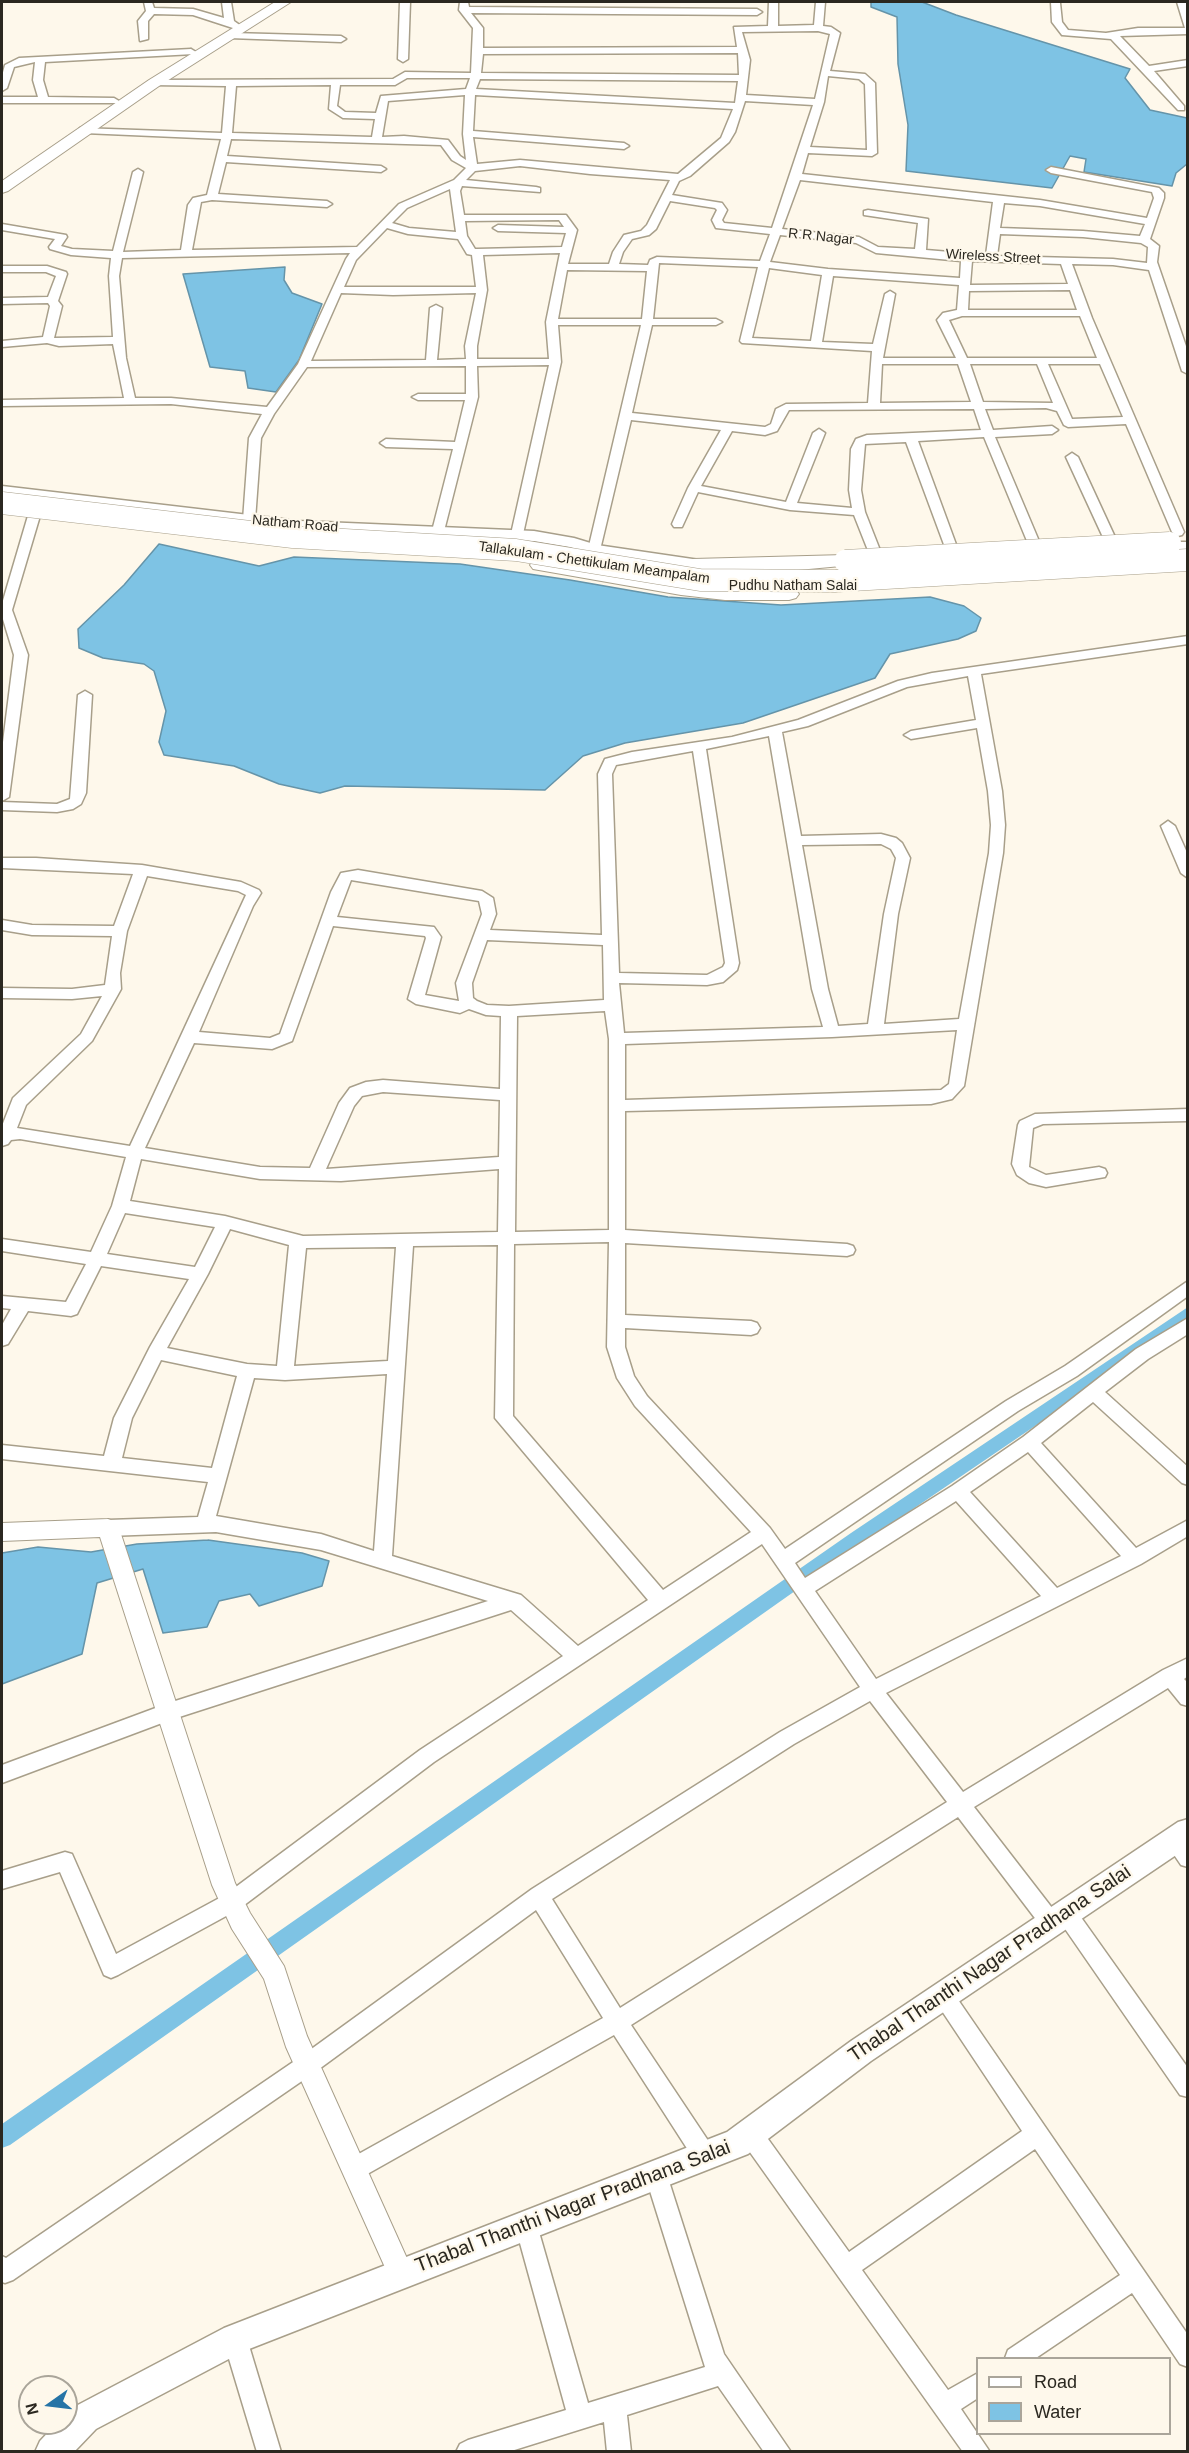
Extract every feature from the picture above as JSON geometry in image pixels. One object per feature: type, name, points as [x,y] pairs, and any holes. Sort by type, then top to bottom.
[{"type":"highway","name":"Tallakulam - Chettikulam Meampalam","points":[[2,492],[337,534],[501,542],[693,572],[782,574],[1186,544]]},
{"type":"highway","name":"Tallakulam - Chettikulam Meampalam","points":[[2,504],[293,537],[516,550],[700,580],[835,581],[1004,571],[1186,544]]},
{"type":"highway","points":[[441,540],[472,557],[512,560],[681,589],[725,594],[789,594],[966,583],[1004,571]]},
{"type":"highway","points":[[693,565],[798,564],[1186,544]]},
{"type":"main road","points":[[2,188],[84,129],[236,28],[269,2]]},
{"type":"main road","points":[[2,176],[191,52],[284,2]]},
{"type":"main road","name":"Natham Road","points":[[2,492],[249,527],[293,539]]},
{"type":"main road","name":"Natham Road","points":[[2,504],[36,509],[249,527],[334,528],[441,540],[517,534],[560,540],[591,548]]},
{"type":"main road","name":"Pudhu Natham Salai","points":[[293,539],[441,540],[511,554],[689,583],[737,587],[833,587],[1029,573],[1188,565]]},
{"type":"main road","name":"Pudhu Natham Salai","points":[[591,548],[693,565],[801,568],[1186,544]]},
{"type":"main road","name":"Thabal Thanthi Nagar Pradhana Salai","points":[[51,2451],[85,2418],[235,2339],[737,2143],[861,2050],[1058,1918],[1183,1843]]},
{"type":"street","points":[[227,2],[236,28]]},
{"type":"street","points":[[403,59],[405,2]]},
{"type":"street","points":[[773,2],[773,27]]},
{"type":"street","points":[[818,28],[821,2]]},
{"type":"street","points":[[1182,2],[1188,26]]},
{"type":"street","points":[[1055,3],[1057,22],[1065,33],[1108,35],[1138,31],[1188,31]]},
{"type":"street","points":[[143,39],[143,21],[150,6],[193,12],[236,28],[341,39]]},
{"type":"street","points":[[464,6],[591,6],[757,12]]},
{"type":"street","points":[[464,6],[478,28],[476,75],[470,92],[468,134],[472,168]]},
{"type":"street","points":[[468,134],[531,151],[590,171],[680,178],[725,140],[730,132],[740,102],[745,60],[737,29],[773,27],[828,29],[835,33],[819,102],[777,232],[764,264],[747,341],[878,348]]},
{"type":"street","points":[[1108,35],[1119,39],[1180,108]]},
{"type":"street","points":[[478,51],[742,50]]},
{"type":"street","points":[[2,88],[10,65],[22,60],[191,52]]},
{"type":"street","points":[[40,59],[38,80],[44,100]]},
{"type":"street","points":[[1147,69],[1188,63]]},
{"type":"street","points":[[804,150],[872,153],[870,83],[862,76],[824,73]]},
{"type":"street","points":[[154,83],[395,82],[405,75],[743,78]]},
{"type":"street","points":[[336,82],[332,107],[337,112],[343,115],[381,116]]},
{"type":"street","points":[[212,196],[226,136],[231,83]]},
{"type":"street","points":[[376,140],[384,98],[470,92],[740,102],[819,102]]},
{"type":"street","points":[[2,100],[114,101]]},
{"type":"street","points":[[84,129],[226,136],[404,139],[444,142],[456,158],[472,168]]},
{"type":"street","points":[[249,527],[255,438],[269,411],[304,364],[351,259],[384,224],[403,206],[458,182],[472,168],[531,151],[624,146]]},
{"type":"street","points":[[221,159],[381,169]]},
{"type":"street","points":[[1051,170],[1155,190],[1159,193],[1144,240]]},
{"type":"street","points":[[130,400],[123,373],[114,276],[138,172]]},
{"type":"street","points":[[796,176],[928,207]]},
{"type":"street","points":[[613,267],[618,252],[628,237],[645,233],[652,227],[676,177]]},
{"type":"street","points":[[458,182],[536,190]]},
{"type":"street","points":[[458,182],[455,191],[462,236],[471,252],[565,250]]},
{"type":"street","points":[[186,253],[193,205],[196,200],[212,196],[327,204]]},
{"type":"street","name":"R R Nagar","points":[[666,197],[718,205],[722,210],[717,220],[720,226],[859,240],[876,250],[920,252]]},
{"type":"street","points":[[868,213],[999,199],[1040,203],[1151,222]]},
{"type":"street","points":[[991,258],[999,199]]},
{"type":"street","points":[[920,252],[928,207]]},
{"type":"street","points":[[459,218],[562,217],[572,230]]},
{"type":"street","points":[[384,224],[408,231],[462,236]]},
{"type":"street","points":[[2,227],[62,237],[54,247],[71,252],[117,255],[359,250]]},
{"type":"street","points":[[498,228],[572,230]]},
{"type":"street","points":[[517,534],[555,362],[552,322],[565,250],[572,230]]},
{"type":"street","points":[[994,231],[1083,234],[1144,240],[1154,246],[1154,267],[1188,371]]},
{"type":"street","points":[[441,540],[459,446],[472,397],[471,346],[482,290],[477,252]]},
{"type":"street","name":"Wireless Street","points":[[920,252],[967,258],[1113,262],[1154,267]]},
{"type":"street","points":[[962,313],[967,258]]},
{"type":"street","points":[[591,548],[626,416],[647,323],[654,262],[657,260],[764,264],[965,285],[1075,287]]},
{"type":"street","points":[[1065,261],[1129,420],[1186,544]]},
{"type":"street","points":[[562,267],[653,268]]},
{"type":"street","points":[[2,269],[47,268],[62,274],[52,301]]},
{"type":"street","points":[[816,345],[828,272]]},
{"type":"street","points":[[337,290],[393,292],[482,290]]},
{"type":"street","points":[[874,407],[878,348],[890,294]]},
{"type":"street","points":[[2,301],[52,301]]},
{"type":"street","points":[[46,340],[51,335],[56,306],[52,301]]},
{"type":"street","points":[[431,363],[436,308]]},
{"type":"street","points":[[1038,553],[988,433],[962,359],[944,320],[947,315],[962,313],[1084,313]]},
{"type":"street","points":[[552,322],[716,322]]},
{"type":"street","points":[[2,344],[46,340],[59,343],[119,340]]},
{"type":"street","points":[[877,361],[962,359],[1105,361]]},
{"type":"street","points":[[1041,360],[1059,407],[1068,423],[1129,420]]},
{"type":"street","points":[[304,364],[555,362]]},
{"type":"street","points":[[418,397],[472,397]]},
{"type":"street","points":[[2,403],[130,400],[182,402],[269,411]]},
{"type":"street","points":[[626,416],[756,431],[773,429],[777,424],[780,411],[786,407],[1046,405],[1059,407]]},
{"type":"street","points":[[678,524],[694,488],[728,427]]},
{"type":"street","points":[[879,563],[859,512],[855,490],[856,449],[860,442],[867,439],[1052,430]]},
{"type":"street","points":[[790,506],[819,434]]},
{"type":"street","points":[[911,438],[955,558]]},
{"type":"street","points":[[386,443],[459,446]]},
{"type":"street","points":[[1072,457],[1114,548]]},
{"type":"street","points":[[694,488],[790,506],[859,512]]},
{"type":"street","points":[[2,797],[21,655],[4,610],[36,509]]},
{"type":"street","points":[[1188,640],[974,670],[903,684],[803,723],[732,741],[617,759],[606,767],[612,1005],[617,1039],[616,1347],[626,1378],[641,1401],[764,1533],[873,1690],[960,1804],[1058,1918],[1188,2087]]},
{"type":"street","points":[[617,1106],[931,1098],[946,1095],[956,1086],[994,864],[998,825],[995,791],[974,670]]},
{"type":"street","points":[[2,806],[57,808],[68,806],[76,801],[79,793],[86,695]]},
{"type":"street","points":[[911,735],[984,723]]},
{"type":"street","points":[[775,730],[820,989],[832,1032]]},
{"type":"street","points":[[611,978],[707,980],[718,978],[730,970],[732,963],[699,746]]},
{"type":"street","points":[[1168,826],[1188,873]]},
{"type":"street","points":[[794,841],[881,839],[897,846],[903,858],[891,914],[875,1029]]},
{"type":"street","points":[[2,863],[142,870],[241,887],[254,893],[246,906],[135,1153],[120,1206],[71,1309],[2,1302]]},
{"type":"street","points":[[4,1138],[18,1102],[87,1037],[113,989],[113,973],[120,931],[142,870]]},
{"type":"street","points":[[189,1037],[272,1044],[287,1036],[346,876],[358,875],[477,894],[486,898],[489,914],[464,983],[464,991],[469,1002],[486,1010],[509,1011],[612,1005]]},
{"type":"street","points":[[328,921],[429,931],[434,937],[416,999],[460,1008],[469,1002]]},
{"type":"street","points":[[2,925],[32,930],[120,931]]},
{"type":"street","points":[[482,935],[610,940]]},
{"type":"street","points":[[2,993],[72,994],[113,989]]},
{"type":"street","points":[[509,1011],[504,1418],[661,1601]]},
{"type":"street","points":[[617,1039],[832,1032],[966,1024]]},
{"type":"street","points":[[316,1174],[347,1103],[356,1092],[383,1086],[508,1095]]},
{"type":"street","points":[[1099,1173],[1046,1181],[1035,1179],[1023,1172],[1020,1164],[1026,1125],[1041,1118],[1188,1115]]},
{"type":"street","points":[[4,1138],[20,1133],[260,1173],[341,1175],[508,1162]]},
{"type":"street","points":[[120,1206],[225,1222],[298,1241],[617,1236],[848,1250]]},
{"type":"street","points":[[111,1464],[123,1418],[156,1352],[200,1274],[225,1222]]},
{"type":"street","points":[[383,1559],[405,1240]]},
{"type":"street","points":[[285,1373],[298,1241]]},
{"type":"street","points":[[2,1245],[200,1274]]},
{"type":"street","points":[[794,1577],[1012,1406],[1071,1371],[1188,1287]]},
{"type":"street","points":[[2,1339],[23,1304]]},
{"type":"street","points":[[616,1321],[751,1328]]},
{"type":"street","points":[[794,1577],[958,1491],[1029,1442],[1142,1354],[1188,1324]]},
{"type":"street","points":[[156,1352],[247,1371],[285,1373],[396,1367]]},
{"type":"street","points":[[205,1525],[247,1371]]},
{"type":"street","points":[[1093,1392],[1188,1478]]},
{"type":"street","points":[[1029,1442],[1134,1558]]},
{"type":"street","points":[[2,1452],[218,1476]]},
{"type":"street","points":[[958,1491],[1053,1597]]},
{"type":"street","points":[[2,1532],[113,1547],[216,1524],[321,1542],[383,1559],[514,1601],[577,1657]]},
{"type":"street","points":[[2,2267],[5,2272],[307,2065],[539,1896],[787,1738],[873,1690],[1134,1558],[1188,1527]]},
{"type":"street","points":[[2,1880],[65,1861],[111,1968],[236,1912],[427,1756],[764,1533]]},
{"type":"street","points":[[113,1547],[224,1885],[236,1912],[275,1974],[295,2038],[401,2274]]},
{"type":"street","points":[[2,1774],[169,1712],[514,1601]]},
{"type":"street","points":[[354,2169],[617,2022],[960,1804],[1179,1671],[1188,1698]]},
{"type":"street","points":[[539,1896],[617,2022],[705,2156]]},
{"type":"street","points":[[943,1995],[1188,2356]]},
{"type":"street","points":[[750,2133],[978,2451]]},
{"type":"street","points":[[846,2267],[1037,2134]]},
{"type":"street","points":[[657,2175],[714,2360],[779,2451]]},
{"type":"street","points":[[526,2225],[580,2417]]},
{"type":"street","points":[[1017,2357],[1135,2278]]},
{"type":"street","points":[[235,2339],[269,2451]]},
{"type":"street","points":[[468,2451],[723,2373]]},
{"type":"street","points":[[945,2406],[976,2385]]},
{"type":"street","points":[[614,2407],[619,2451]]},
{"type":"water","points":[[871,2],[922,2],[956,15],[1130,69],[1125,78],[1150,110],[1187,118],[1187,164],[1176,173],[1172,186],[1084,172],[1086,159],[1070,156],[1052,188],[906,171],[908,125],[898,64],[897,17],[871,7]]},
{"type":"water","points":[[285,267],[284,280],[292,293],[322,304],[299,360],[276,392],[248,388],[245,371],[210,367],[183,274]]},
{"type":"water","points":[[159,544],[259,566],[294,557],[460,564],[668,597],[781,605],[930,597],[964,606],[981,618],[976,631],[958,639],[890,654],[875,678],[743,723],[625,743],[583,756],[545,790],[345,786],[320,793],[279,784],[234,766],[164,755],[159,742],[166,711],[154,671],[144,664],[103,658],[79,648],[78,629],[124,585]]},
{"type":"water","points":[[208,1540],[302,1553],[329,1561],[322,1586],[259,1606],[250,1594],[219,1601],[207,1627],[163,1633],[143,1569],[97,1583],[82,1654],[2,1684],[2,1553],[38,1547],[91,1552],[137,1544]]},
{"type":"waterway","points":[[2,2137],[857,1538],[1188,1313]]}]
